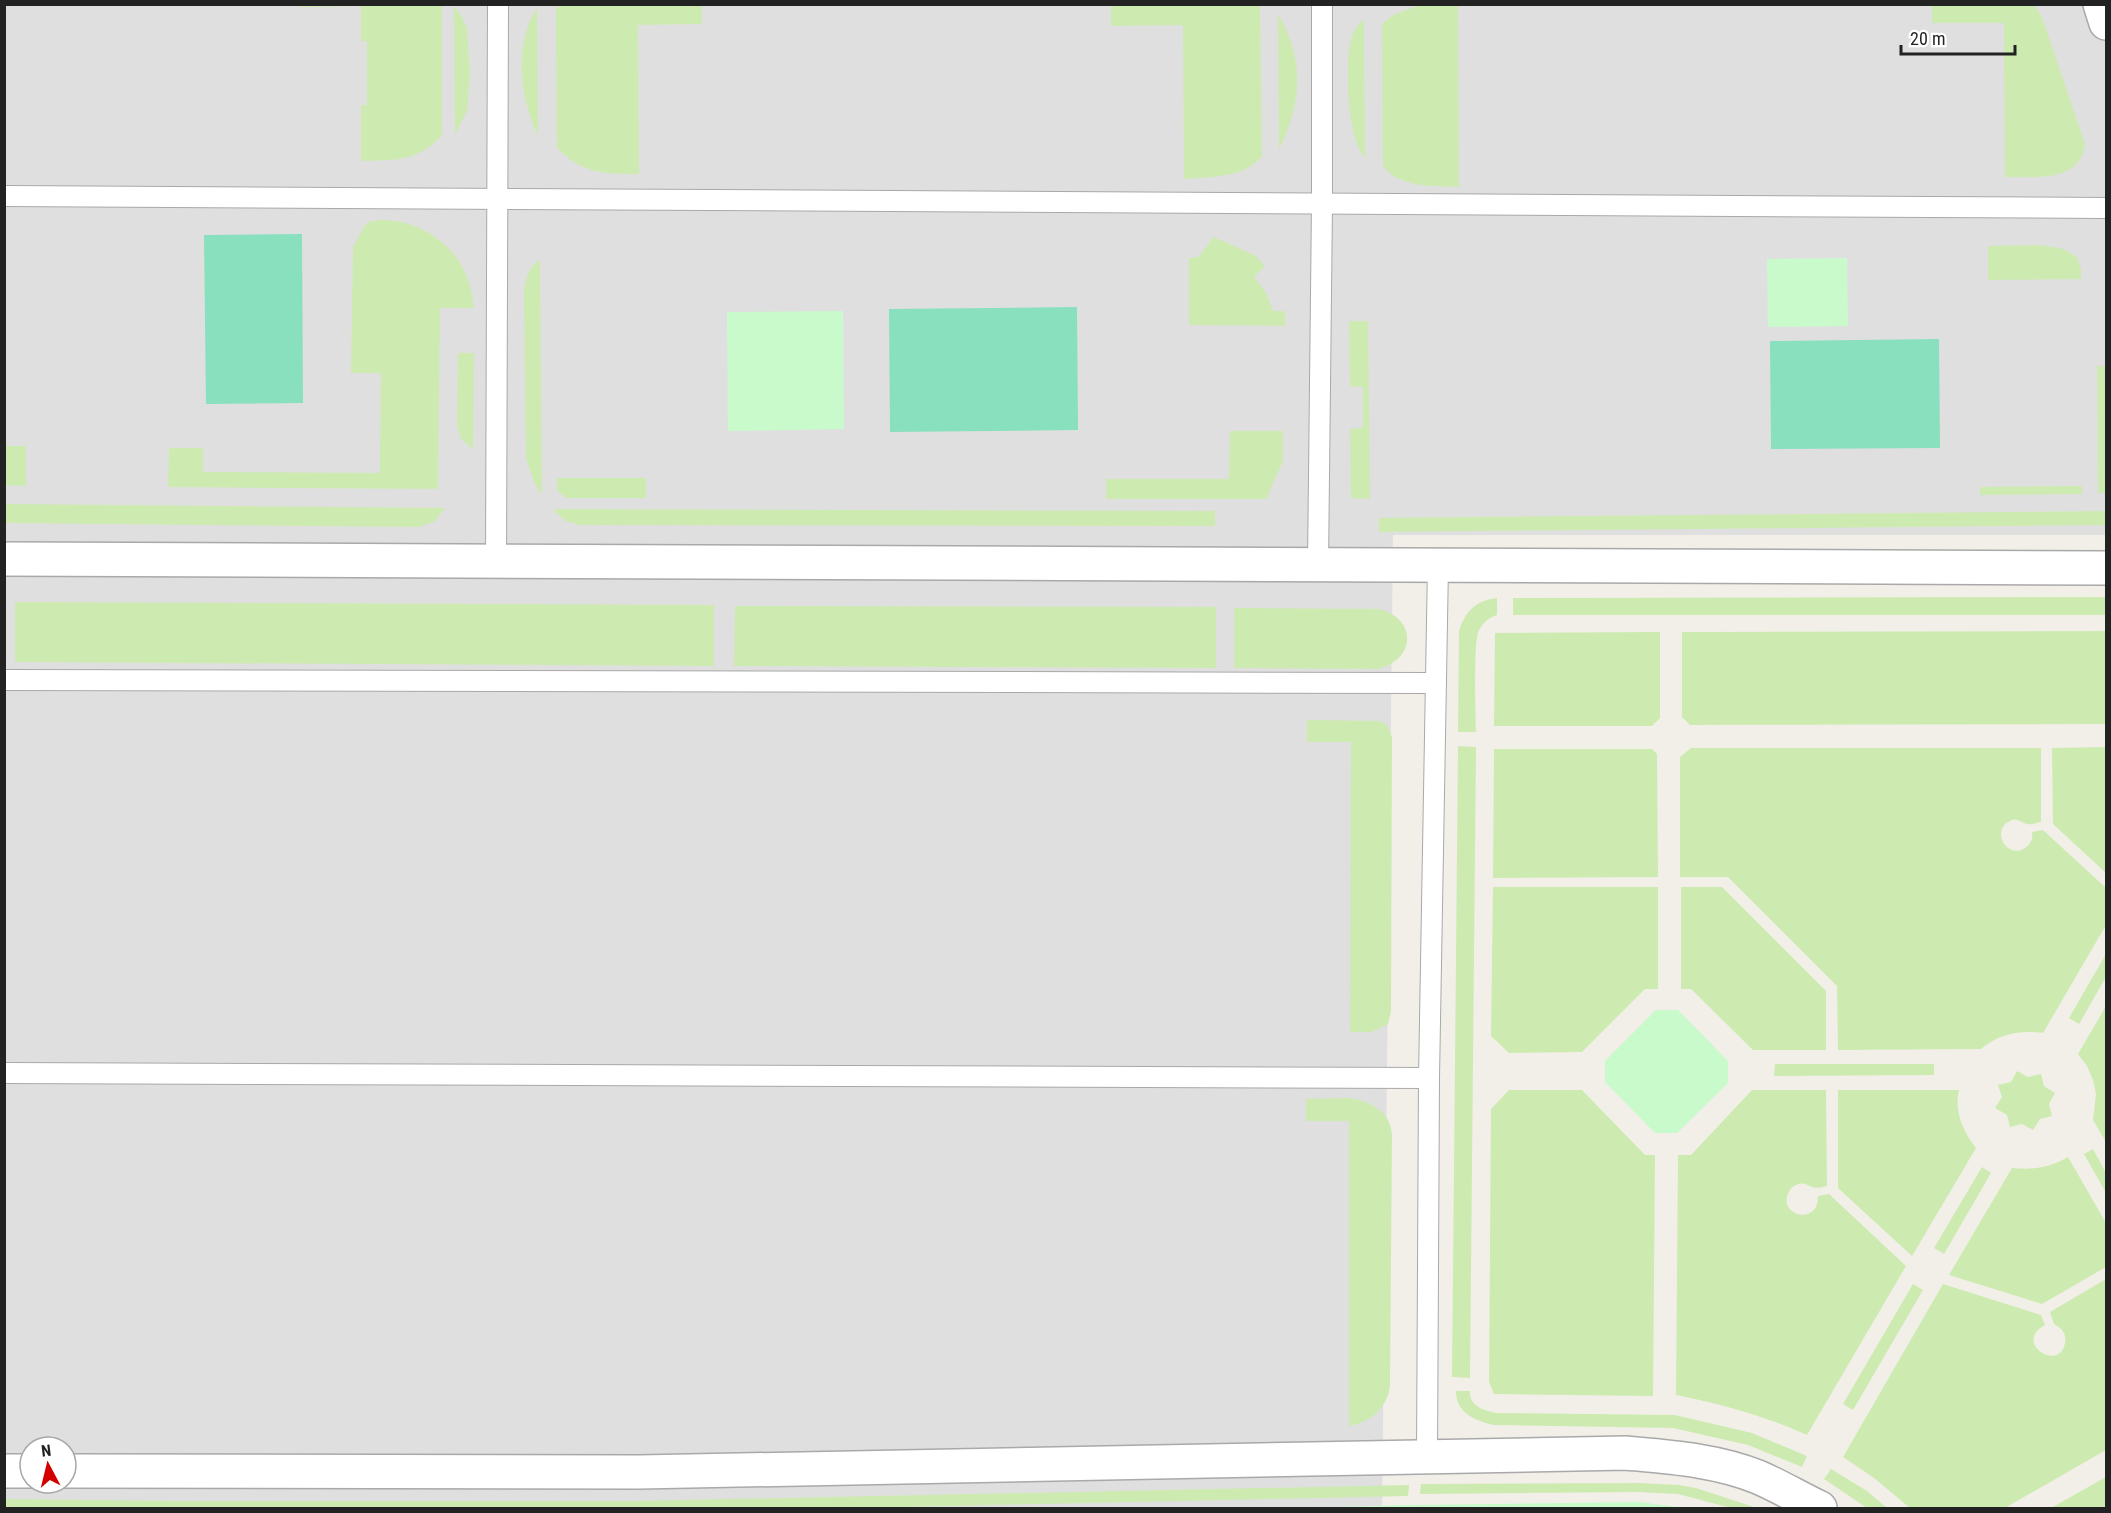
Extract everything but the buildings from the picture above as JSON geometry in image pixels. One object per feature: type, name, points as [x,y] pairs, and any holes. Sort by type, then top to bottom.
[{"type":"street","points":[[2100,4],[2106,23]]},
{"type":"street","points":[[4,559],[2106,568]]},
{"type":"street","points":[[78,1472],[639,1472],[1626,1453],[1717,1465],[1757,1477],[1820,1509]]},
{"type":"lane","points":[[496,561],[498,4]]},
{"type":"lane","points":[[1318,565],[1322,4]]},
{"type":"lane","points":[[4,196],[2106,208]]},
{"type":"lane","points":[[1427,1458],[1429,1078],[1438,565]]},
{"type":"lane","points":[[4,680],[1436,683]]},
{"type":"lane","points":[[4,1073],[1429,1078]]},
{"type":"shaded area","points":[[4,5],[2106,5],[2106,535],[1393,535],[1382,1508],[5,1508]]},
{"type":"green space","points":[[561,4],[702,5],[702,24],[638,25],[639,174],[605,173],[585,168],[557,148],[556,10]]},
{"type":"green space","points":[[300,5],[442,5],[442,135],[433,144],[415,155],[405,158],[361,161],[361,105],[367,105],[367,41],[361,41],[361,6],[300,7]]},
{"type":"green space","points":[[1111,5],[1260,5],[1262,156],[1255,163],[1247,169],[1226,175],[1184,179],[1183,25],[1111,26]]},
{"type":"green space","points":[[1420,5],[1458,5],[1459,187],[1428,186],[1407,182],[1390,173],[1383,166],[1382,24],[1393,15]]},
{"type":"green space","points":[[1932,5],[2034,5],[2042,17],[2085,144],[2081,157],[2074,166],[2065,172],[2042,177],[2005,177],[2004,23],[1932,23]]},
{"type":"green space","points":[[454,6],[467,28],[470,74],[467,111],[455,135]]},
{"type":"green space","points":[[537,8],[538,136],[523,89],[522,72],[524,38]]},
{"type":"green space","points":[[1278,14],[1293,48],[1297,82],[1292,115],[1279,149]]},
{"type":"green space","points":[[1364,19],[1365,159],[1357,144],[1353,128],[1348,70],[1350,43],[1356,28]]},
{"type":"green space","points":[[371,221],[396,221],[422,229],[445,245],[462,267],[472,294],[474,308],[440,308],[438,489],[168,487],[169,448],[203,448],[203,472],[380,473],[381,373],[351,373],[353,247],[365,225]]},
{"type":"green space","points":[[302,234],[303,403],[206,404],[204,235]]},
{"type":"green space","points":[[1214,237],[1256,256],[1265,266],[1254,277],[1266,293],[1273,311],[1285,311],[1285,326],[1189,325],[1189,258],[1198,257]]},
{"type":"green space","points":[[2041,245],[2063,249],[2077,257],[2081,279],[1988,280],[1988,246]]},
{"type":"green space","points":[[1847,258],[1848,326],[1768,327],[1767,259]]},
{"type":"green space","points":[[540,260],[542,495],[534,482],[526,458],[524,291],[530,269]]},
{"type":"green space","points":[[1077,307],[1078,430],[890,432],[889,309]]},
{"type":"green space","points":[[843,311],[844,429],[728,431],[727,312]]},
{"type":"green space","points":[[1349,321],[1368,321],[1370,499],[1351,498],[1350,429],[1363,428],[1363,387],[1350,386]]},
{"type":"green space","points":[[1939,339],[1940,448],[1771,449],[1770,341]]},
{"type":"green space","points":[[458,353],[474,353],[473,449],[461,439],[457,425]]},
{"type":"green space","points":[[2097,366],[2106,366],[2106,493],[2098,493]]},
{"type":"green space","points":[[1230,431],[1283,431],[1283,461],[1266,499],[1106,499],[1106,479],[1229,479]]},
{"type":"green space","points":[[5,446],[26,446],[26,486],[5,485]]},
{"type":"green space","points":[[557,478],[646,478],[646,498],[566,498],[557,490]]},
{"type":"green space","points":[[2082,486],[2082,494],[1980,495],[1980,487]]},
{"type":"green space","points":[[5,504],[445,508],[434,522],[418,527],[5,523]]},
{"type":"green space","points":[[553,509],[1215,511],[1215,526],[580,525],[565,521]]},
{"type":"green space","points":[[2106,511],[2106,525],[1379,532],[1379,518]]},
{"type":"green space","points":[[2106,597],[2106,615],[1513,615],[1513,598]]},
{"type":"green space","points":[[1497,598],[1497,615],[1484,623],[1477,637],[1476,732],[1458,732],[1459,631],[1468,612],[1483,601]]},
{"type":"green space","points":[[15,602],[714,605],[714,666],[15,662]]},
{"type":"green space","points":[[735,606],[1216,607],[1216,668],[734,666]]},
{"type":"green space","points":[[1234,608],[1378,609],[1400,620],[1407,639],[1400,657],[1377,669],[1234,668]]},
{"type":"green space","points":[[2106,631],[2106,724],[1690,725],[1682,717],[1682,632]]},
{"type":"green space","points":[[1660,632],[1660,718],[1652,726],[1494,726],[1495,633]]},
{"type":"green space","points":[[1307,720],[1379,721],[1387,725],[1392,737],[1391,1011],[1388,1024],[1371,1032],[1350,1032],[1351,742],[1307,742]]},
{"type":"green space","points":[[1458,746],[1476,747],[1470,1378],[1452,1377]]},
{"type":"green space","points":[[2106,747],[2106,873],[2053,824],[2052,748]]},
{"type":"green space","points":[[1691,748],[2041,748],[2041,822],[2029,824],[2017,820],[2010,821],[2001,831],[2003,842],[2012,850],[2018,851],[2030,843],[2032,832],[2043,830],[2106,888],[2106,925],[2043,1033],[2010,1034],[1981,1049],[1838,1050],[1837,986],[1728,877],[1680,877],[1680,757]]},
{"type":"green space","points":[[1494,749],[1652,749],[1657,754],[1658,877],[1493,878]]},
{"type":"green space","points":[[1493,887],[1658,887],[1658,989],[1645,989],[1582,1052],[1509,1053],[1491,1036]]},
{"type":"green space","points":[[1681,887],[1722,887],[1826,991],[1826,1050],[1753,1050],[1691,989],[1681,989]]},
{"type":"green space","points":[[2106,954],[2106,977],[2079,1024],[2069,1018]]},
{"type":"green space","points":[[2106,1006],[2106,1142],[2093,1120],[2096,1094],[2093,1080],[2078,1054]]},
{"type":"green space","points":[[1656,1010],[1678,1010],[1728,1061],[1728,1083],[1677,1133],[1655,1133],[1605,1082],[1605,1061]]},
{"type":"green space","points":[[1775,1064],[1934,1064],[1934,1075],[1774,1076]]},
{"type":"green space","points":[[2017,1071],[2028,1077],[2041,1074],[2044,1086],[2055,1093],[2049,1104],[2052,1116],[2040,1119],[2033,1130],[2022,1124],[2010,1127],[2007,1115],[1995,1108],[2002,1097],[1998,1085],[2011,1082]]},
{"type":"green space","points":[[1509,1090],[1582,1090],[1645,1155],[1655,1155],[1653,1396],[1494,1394],[1489,1382],[1491,1109]]},
{"type":"green space","points":[[1752,1090],[1826,1090],[1827,1186],[1816,1188],[1803,1183],[1795,1186],[1789,1192],[1788,1207],[1793,1212],[1806,1214],[1812,1212],[1817,1206],[1818,1196],[1829,1194],[1906,1266],[1807,1435],[1743,1411],[1676,1395],[1678,1155],[1691,1155]]},
{"type":"green space","points":[[1838,1090],[1959,1090],[1958,1106],[1961,1120],[1976,1148],[1912,1256],[1838,1188]]},
{"type":"green space","points":[[1350,1098],[1372,1105],[1384,1114],[1391,1127],[1392,1135],[1390,1386],[1385,1401],[1377,1413],[1349,1426],[1349,1121],[1306,1121],[1306,1099]]},
{"type":"green space","points":[[2093,1149],[2106,1173],[2106,1193],[2084,1154]]},
{"type":"green space","points":[[2068,1157],[2106,1223],[2106,1267],[2042,1304],[1949,1275],[2012,1168],[2041,1167]]},
{"type":"green space","points":[[1982,1167],[1991,1173],[1944,1254],[1934,1248]]},
{"type":"green space","points":[[2106,1279],[2106,1450],[2005,1508],[1910,1508],[1874,1478],[1843,1457],[1943,1284],[2041,1315],[2045,1325],[2036,1332],[2034,1340],[2036,1347],[2048,1355],[2055,1355],[2061,1352],[2065,1336],[2054,1324],[2050,1312]]},
{"type":"green space","points":[[1913,1284],[1923,1290],[1853,1410],[1843,1404]]},
{"type":"green space","points":[[1456,1391],[1470,1391],[1474,1404],[1496,1413],[1675,1415],[1752,1433],[1807,1456],[1802,1467],[1748,1445],[1673,1428],[1494,1425],[1468,1415],[1459,1405]]},
{"type":"green space","points":[[1831,1469],[1867,1491],[1887,1508],[1867,1508],[1824,1479]]},
{"type":"green space","points":[[2106,1477],[2106,1508],[2051,1508]]},
{"type":"green space","points":[[1638,1483],[1696,1488],[1757,1508],[1731,1508],[1678,1494],[1638,1492],[1420,1494],[1421,1484]]},
{"type":"green space","points":[[1409,1485],[1408,1496],[857,1508],[4,1508],[5,1499],[636,1501]]},
{"type":"green space","points":[[1639,1502],[1686,1508],[1300,1508],[1405,1505]]}]
